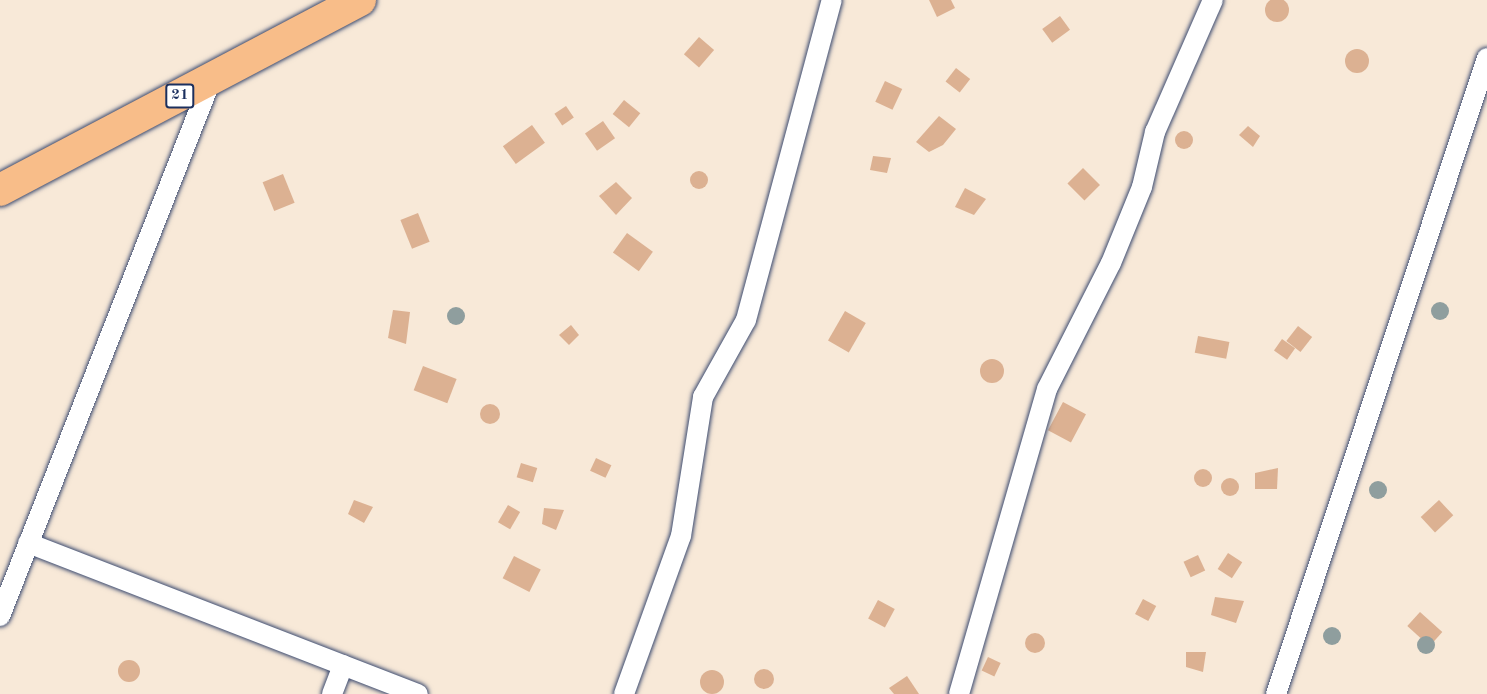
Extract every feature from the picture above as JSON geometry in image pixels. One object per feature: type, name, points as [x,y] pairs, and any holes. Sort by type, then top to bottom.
[{"type":"main road","name":"21","points":[[0,190],[360,0]]},
{"type":"street","points":[[624,694],[681,536],[703,397],[746,320],[832,0]]},
{"type":"street","points":[[959,694],[1047,389],[1111,263],[1142,187],[1155,132],[1213,0]]},
{"type":"street","points":[[1276,694],[1487,58]]},
{"type":"street","points":[[0,616],[211,80]]},
{"type":"street","points":[[28,543],[418,694]]},
{"type":"street","points":[[332,694],[343,665]]},
{"type":"building","points":[[1277,-2],[1282,-1],[1288,5],[1288,15],[1282,21],[1277,22],[1272,21],[1266,15],[1265,10],[1266,5],[1272,-1]]},
{"type":"building","points":[[929,0],[951,0],[955,8],[937,17]]},
{"type":"building","points":[[1060,16],[1070,30],[1052,43],[1042,29]]},
{"type":"building","points":[[699,37],[714,50],[699,67],[684,54]]},
{"type":"building","points":[[1357,49],[1362,50],[1368,56],[1368,66],[1362,72],[1357,73],[1352,72],[1346,66],[1345,61],[1346,56],[1352,50]]},
{"type":"building","points":[[956,68],[970,79],[960,92],[946,81]]},
{"type":"building","points":[[885,81],[902,89],[892,110],[875,102]]},
{"type":"building","points":[[624,100],[640,113],[629,127],[613,114]]},
{"type":"building","points":[[566,106],[574,118],[562,125],[554,114]]},
{"type":"building","points":[[939,116],[956,129],[943,145],[929,152],[916,142]]},
{"type":"building","points":[[603,121],[615,138],[597,151],[585,134]]},
{"type":"building","points":[[532,125],[545,143],[516,164],[503,146]]},
{"type":"building","points":[[1248,126],[1260,136],[1253,147],[1239,135]]},
{"type":"building","points":[[1184,131],[1190,134],[1193,140],[1190,146],[1184,149],[1178,146],[1175,140],[1178,134]]},
{"type":"building","points":[[873,156],[891,158],[887,173],[870,170]]},
{"type":"building","points":[[1083,168],[1100,185],[1084,201],[1067,184]]},
{"type":"building","points":[[699,171],[705,174],[708,180],[705,186],[699,189],[693,186],[690,180],[693,174]]},
{"type":"building","points":[[283,174],[295,203],[274,211],[263,182]]},
{"type":"building","points":[[616,182],[632,198],[616,215],[599,196]]},
{"type":"building","points":[[965,188],[986,199],[974,215],[955,207]]},
{"type":"building","points":[[418,213],[430,242],[412,249],[400,220]]},
{"type":"building","points":[[627,233],[653,252],[639,271],[613,252]]},
{"type":"building","points":[[393,310],[410,312],[406,344],[388,338]]},
{"type":"building","points":[[845,311],[866,323],[849,352],[828,340]]},
{"type":"building","points":[[571,325],[579,335],[569,345],[559,335]]},
{"type":"building","points":[[1298,326],[1312,337],[1300,352],[1286,341]]},
{"type":"building","points":[[1198,336],[1229,342],[1226,359],[1195,353]]},
{"type":"building","points":[[1282,339],[1295,348],[1287,360],[1274,350]]},
{"type":"building","points":[[992,359],[1001,362],[1004,371],[1001,380],[992,383],[983,380],[980,371],[983,362]]},
{"type":"building","points":[[423,366],[457,379],[447,403],[414,390]]},
{"type":"building","points":[[1063,402],[1086,414],[1071,442],[1048,430]]},
{"type":"building","points":[[490,404],[497,407],[500,414],[497,421],[490,424],[483,421],[480,414],[483,407]]},
{"type":"building","points":[[596,458],[611,465],[605,478],[590,471]]},
{"type":"building","points":[[521,463],[537,468],[533,482],[517,477]]},
{"type":"building","points":[[1278,468],[1277,489],[1255,489],[1255,473]]},
{"type":"building","points":[[1203,469],[1209,472],[1212,478],[1209,484],[1203,487],[1197,484],[1194,478],[1197,472]]},
{"type":"building","points":[[1230,478],[1236,481],[1239,487],[1236,493],[1230,496],[1224,493],[1221,487],[1224,481]]},
{"type":"building","points":[[354,500],[373,507],[364,523],[348,514]]},
{"type":"building","points":[[1439,500],[1453,515],[1435,532],[1421,517]]},
{"type":"building","points":[[508,505],[520,512],[510,529],[498,522]]},
{"type":"building","points":[[544,508],[564,510],[556,530],[542,524]]},
{"type":"building","points":[[1228,553],[1242,562],[1232,578],[1218,569]]},
{"type":"building","points":[[1198,555],[1205,570],[1191,577],[1183,562]]},
{"type":"building","points":[[514,556],[541,570],[529,592],[503,578]]},
{"type":"building","points":[[1215,597],[1244,601],[1236,623],[1211,615]]},
{"type":"building","points":[[1143,599],[1156,606],[1148,621],[1135,614]]},
{"type":"building","points":[[878,600],[895,609],[885,627],[868,619]]},
{"type":"building","points":[[1420,612],[1442,632],[1430,646],[1407,626]]},
{"type":"building","points":[[1035,633],[1042,636],[1045,643],[1042,650],[1035,653],[1028,650],[1025,643],[1028,636]]},
{"type":"building","points":[[1186,652],[1206,652],[1203,672],[1186,667]]},
{"type":"building","points":[[988,657],[1001,663],[994,677],[982,671]]},
{"type":"building","points":[[129,660],[139,667],[140,671],[133,681],[129,682],[119,675],[118,671],[125,661]]},
{"type":"building","points":[[764,669],[771,672],[774,679],[771,686],[764,689],[757,686],[754,679],[757,672]]},
{"type":"building","points":[[712,670],[721,673],[724,682],[721,691],[712,694],[703,691],[700,682],[703,673]]},
{"type":"building","points":[[907,676],[919,694],[894,694],[889,688]]}]
